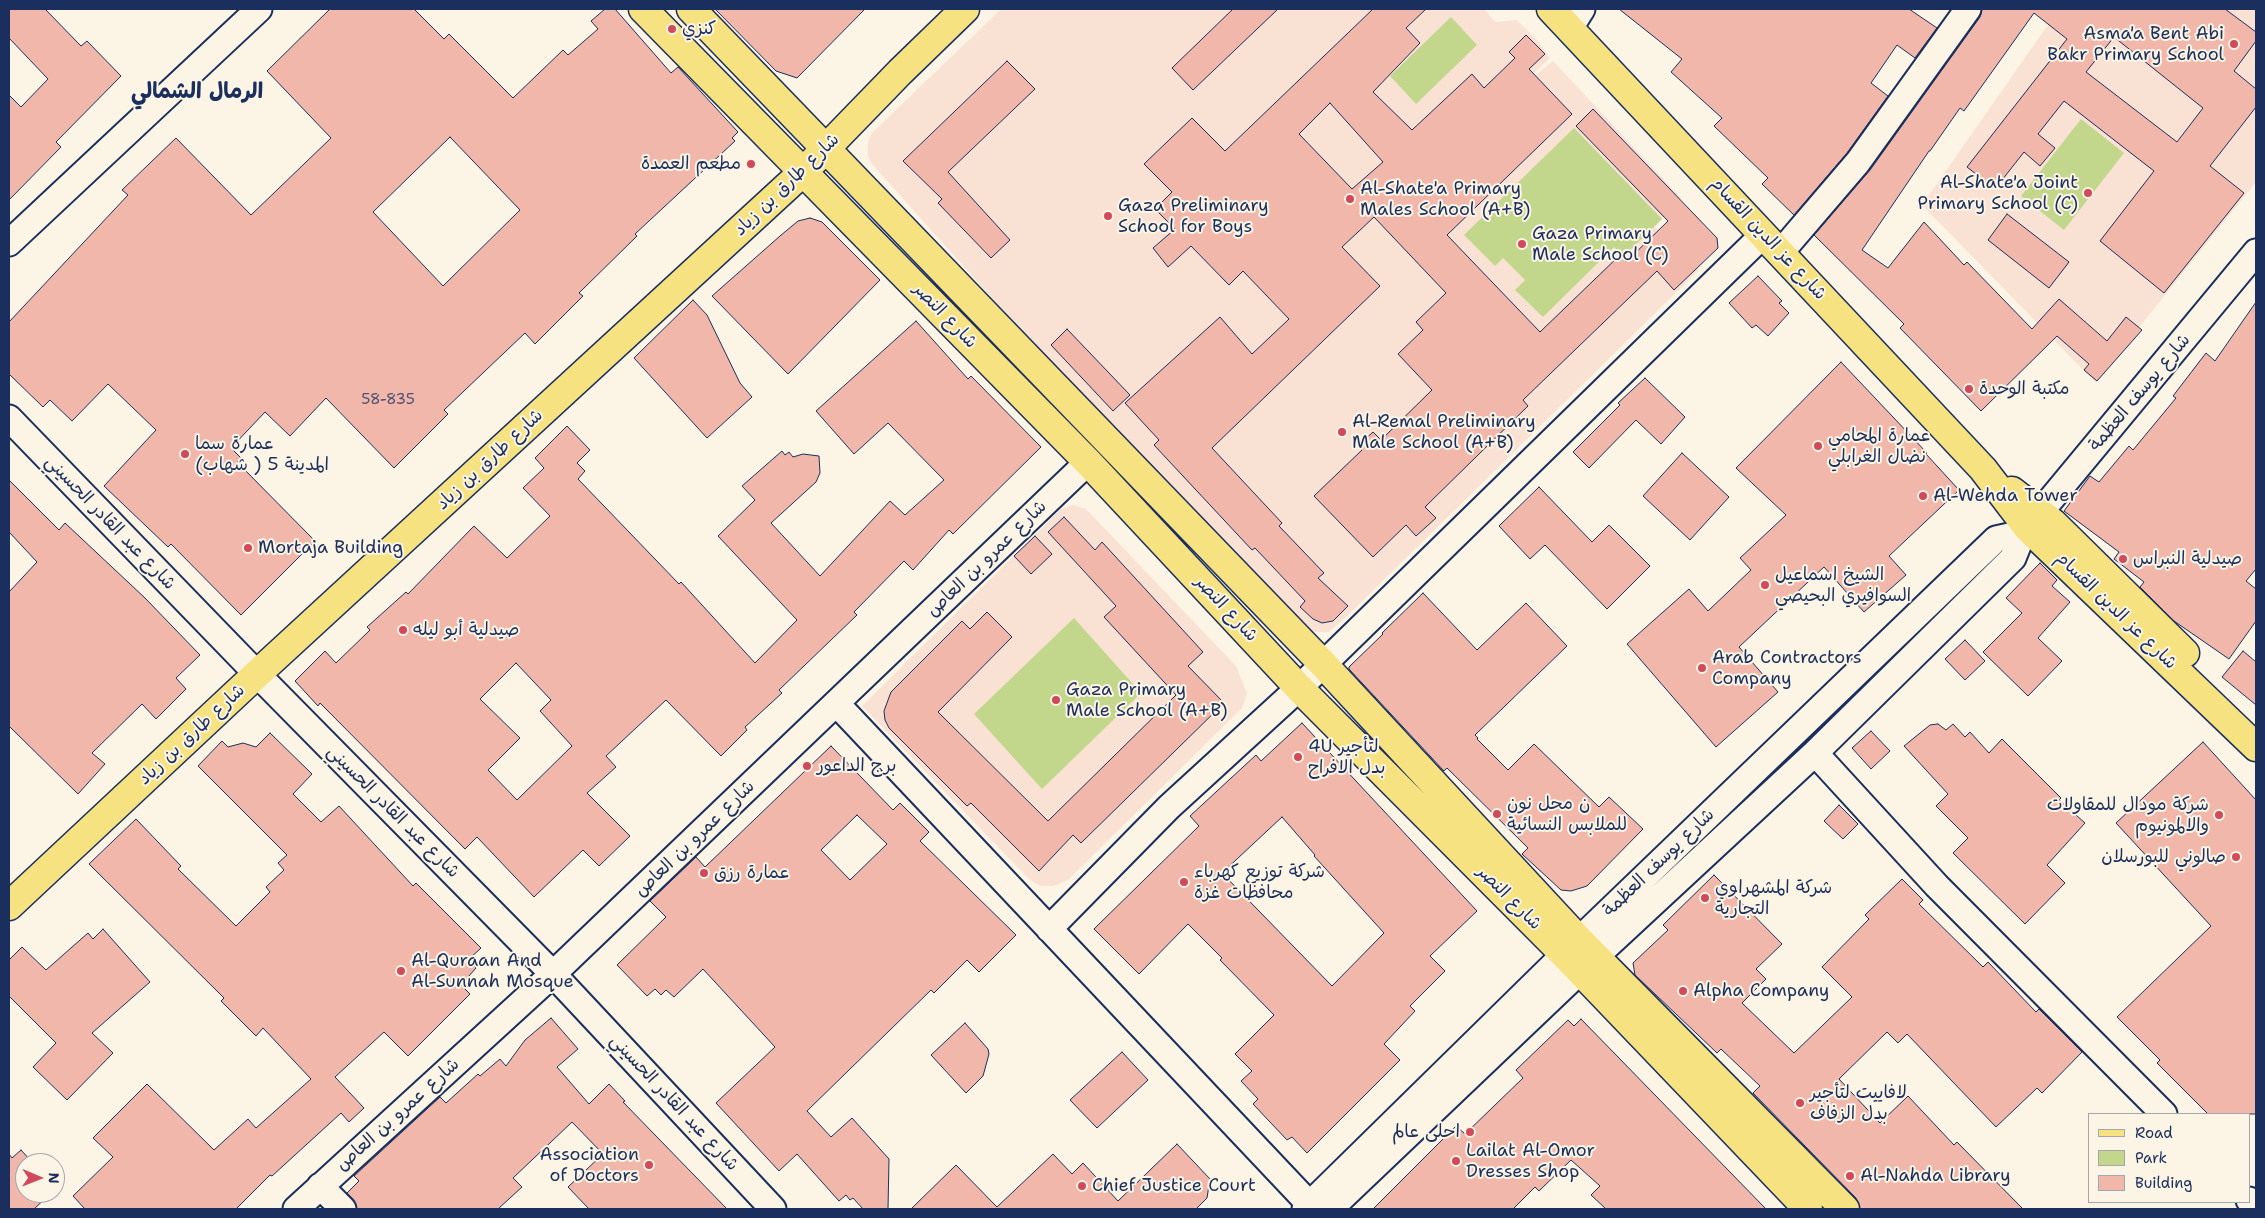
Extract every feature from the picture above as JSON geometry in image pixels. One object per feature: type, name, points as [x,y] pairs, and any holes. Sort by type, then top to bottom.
[{"type":"main road","name":"شارع النصر","points":[[643,9],[1088,462],[1299,688],[1845,1209]]},
{"type":"main road","name":"شارع النصر","points":[[691,9],[1323,664],[1580,956],[1808,1209]]},
{"type":"main road","name":"شارع طارق بن زياد","points":[[9,906],[257,674],[804,171],[900,72],[965,9]]},
{"type":"main road","name":"شارع عز الدين القسام","points":[[1551,9],[1576,18],[1772,243],[1983,469],[2031,524],[2256,746]]},
{"type":"main road","name":"شارع عز الدين القسام","points":[[2031,524],[2130,597],[2256,725]]},
{"type":"street","points":[[9,243],[259,9]]},
{"type":"street","points":[[1049,929],[1169,808],[1858,162],[1968,9]]},
{"type":"street","name":"شارع يوسف العظمة","points":[[1580,956],[1814,753],[2014,558],[2031,524],[2256,252]]},
{"type":"street","name":"شارع عبد القادر الحسيني","points":[[9,418],[257,674],[553,974],[773,1209]]},
{"type":"street","name":"شارع عمرو بن العاص","points":[[296,1209],[553,974],[1088,462]]},
{"type":"street","name":"شارع يوسف العظمة","points":[[1315,1208],[1580,956],[1996,539],[2031,524]]},
{"type":"street","points":[[836,703],[1315,1208]]},
{"type":"street","points":[[1814,753],[1937,886],[2163,1113]]},
{"type":"street","points":[[320,1186],[343,1209]]},
{"type":"shaded area","points":[[1001,9],[1484,9],[1495,22],[1517,20],[1538,41],[1550,58],[1511,95],[1553,61],[1681,198],[1655,227],[1699,270],[1346,617],[1329,632],[1310,632],[1130,452],[872,164],[868,156],[868,142],[872,133]]},
{"type":"shaded area","name":"Al-Shate'a Joint Primary School (C)","points":[[2059,9],[2256,9],[2256,182],[2095,382],[1922,205]]},
{"type":"shaded area","name":"Gaza Primary Male School (A+B)","points":[[1073,505],[1086,509],[1236,666],[1247,693],[1242,708],[1068,880],[1054,886],[1040,886],[1030,880],[862,706],[1061,509]]},
{"type":"green space","points":[[1451,17],[1477,45],[1416,104],[1390,76]]},
{"type":"green space","points":[[2081,119],[2124,153],[2064,230],[2021,196]]},
{"type":"green space","points":[[1574,128],[1662,219],[1624,256],[1614,247],[1543,317],[1515,290],[1525,280],[1503,258],[1495,266],[1464,235]]},
{"type":"green space","points":[[1074,618],[1141,693],[1042,789],[974,714]]},
{"type":"building","points":[[9,9],[45,9],[81,46],[87,41],[121,76],[56,142],[61,147],[9,200],[9,95],[21,107],[48,79],[9,38]]},
{"type":"building","points":[[330,9],[414,9],[444,39],[449,34],[513,98],[563,50],[568,55],[598,29],[591,21],[605,9],[615,9],[671,73],[678,67],[738,132],[732,138],[735,141],[635,234],[637,236],[579,293],[583,296],[535,344],[525,333],[444,410],[448,414],[394,468],[326,398],[290,436],[265,412],[231,448],[241,458],[237,462],[315,541],[241,615],[171,544],[168,547],[104,486],[156,430],[108,384],[72,421],[50,400],[43,407],[9,374],[9,322],[128,195],[122,190],[176,138],[251,215],[331,138],[267,71]],"holes":[[[450,137],[520,210],[443,286],[373,212]]]},
{"type":"building","points":[[715,9],[865,9],[797,78],[776,71]]},
{"type":"building","points":[[1233,9],[1278,9],[1193,90],[1172,68]]},
{"type":"building","points":[[1373,9],[1426,9],[1406,28],[1420,43],[1373,92],[1412,130],[1472,74],[1484,88],[1515,58],[1509,52],[1526,35],[1545,54],[1529,69],[1572,114],[1447,235],[1540,332],[1620,255],[1626,262],[1668,221],[1576,126],[1593,109],[1717,238],[1718,248],[1674,290],[1657,271],[1523,400],[1528,406],[1425,507],[1436,518],[1416,536],[1406,525],[1373,557],[1314,496],[1362,450],[1358,446],[1373,432],[1381,440],[1432,390],[1398,354],[1423,330],[1416,322],[1446,293],[1374,217],[1342,247],[1380,286],[1212,448],[1282,523],[1279,526],[1324,573],[1318,578],[1348,606],[1333,621],[1322,623],[1313,619],[1300,607],[1305,601],[1255,548],[1252,550],[1154,445],[1159,440],[1125,403],[1220,317],[1252,354],[1289,319],[1243,271],[1229,285],[1191,246],[1168,267],[1153,248],[1175,229],[1155,209],[1172,192],[1144,164],[1192,118],[1225,151]],"holes":[[[1330,103],[1383,162],[1352,189],[1299,134]]]},
{"type":"building","points":[[1619,9],[1909,9],[1937,28],[1915,58],[1897,45],[1871,83],[1888,96],[1847,153],[1794,215],[1762,184],[1768,178],[1714,126],[1722,118],[1671,72],[1682,59]]},
{"type":"building","points":[[1982,9],[2225,9],[2256,32],[2256,41],[2234,71],[2256,89],[2256,107],[2210,166],[2244,193],[2164,293],[2100,241],[2154,171],[2064,101],[2038,134],[2055,148],[2040,166],[2024,152],[1995,189],[1967,167],[2067,39],[2034,13],[1964,111],[1960,108],[1862,250],[1888,268],[1924,222],[1964,265],[1967,262],[2032,329],[2059,299],[2107,341],[2126,317],[2142,330],[2097,381],[2084,370],[2089,364],[2057,336],[1981,411],[1900,328],[1904,324],[1814,235],[1870,170],[1980,17]],"holes":[[[2114,37],[2203,108],[2177,142],[2086,72]]]},
{"type":"building","points":[[1007,61],[1035,89],[948,172],[1010,240],[991,258],[938,203],[942,199],[903,161]]},
{"type":"building","points":[[2007,214],[2069,262],[2049,288],[1988,240]]},
{"type":"building","points":[[810,218],[822,222],[880,280],[788,374],[712,296],[798,221]]},
{"type":"building","points":[[1758,276],[1782,301],[1779,303],[1789,313],[1768,336],[1756,325],[1752,328],[1729,303]]},
{"type":"building","points":[[693,300],[707,315],[740,383],[752,397],[707,438],[634,358]]},
{"type":"building","points":[[2256,302],[2256,569],[2246,581],[2256,589],[2256,621],[2229,659],[2174,621],[2140,587],[2144,582],[2114,559],[2119,552],[2064,511],[2090,476],[2099,482],[2129,446],[2133,450],[2176,398],[2173,396],[2206,353],[2215,361]]},
{"type":"building","points":[[916,321],[968,379],[971,376],[1041,447],[953,534],[949,530],[913,570],[904,561],[854,612],[857,615],[779,690],[782,693],[745,727],[747,730],[721,756],[666,700],[606,756],[616,767],[587,793],[630,836],[599,866],[583,850],[534,897],[477,837],[465,849],[320,703],[318,706],[295,681],[325,651],[336,663],[370,630],[367,627],[406,592],[408,594],[474,526],[507,558],[550,516],[523,488],[544,468],[535,458],[567,426],[590,450],[577,463],[585,471],[578,479],[679,584],[681,582],[755,663],[797,620],[718,536],[755,500],[742,486],[782,451],[785,455],[789,452],[793,457],[803,454],[819,456],[820,473],[816,482],[771,523],[820,576],[890,501],[905,515],[944,480],[888,423],[854,454],[816,411]],"holes":[[[516,663],[551,700],[540,711],[572,746],[517,800],[488,770],[520,738],[480,699]]]},
{"type":"building","points":[[1067,329],[1130,395],[1113,411],[1051,345]]},
{"type":"building","points":[[1841,362],[1927,453],[1959,490],[1889,556],[1906,575],[1864,612],[1824,567],[1739,647],[1778,692],[1716,747],[1627,644],[1689,589],[1708,611],[1751,570],[1740,558],[1786,515],[1736,468]]},
{"type":"building","points":[[1645,378],[1685,417],[1661,444],[1636,420],[1589,468],[1573,452],[1620,405],[1618,403]]},
{"type":"building","points":[[1682,453],[1729,497],[1690,540],[1643,496]]},
{"type":"building","points":[[9,480],[59,530],[65,523],[145,598],[200,655],[176,678],[186,689],[156,719],[142,704],[92,753],[105,764],[78,794],[9,726],[9,592],[37,562],[9,532]]},
{"type":"building","points":[[1539,487],[1592,542],[1609,525],[1650,566],[1607,609],[1545,545],[1530,559],[1499,526]]},
{"type":"building","points":[[1064,517],[1095,550],[1102,542],[1203,652],[1188,666],[1224,703],[1081,843],[1073,835],[1039,871],[971,803],[967,806],[889,728],[885,720],[884,711],[891,692],[962,621],[970,629],[987,612],[1012,637],[938,712],[1048,821],[1176,695],[1104,617],[1116,606],[1048,532]]},
{"type":"building","points":[[1035,536],[1052,554],[1031,574],[1014,556]]},
{"type":"building","points":[[2040,563],[2057,580],[2052,586],[2070,602],[2038,638],[2062,661],[2028,696],[1983,652],[2022,613],[2006,598]]},
{"type":"building","points":[[1423,593],[1477,650],[1526,603],[1567,646],[1475,735],[1508,770],[1534,744],[1599,807],[1609,797],[1643,829],[1587,886],[1571,891],[1561,890],[1522,854],[1528,848],[1447,768],[1444,771],[1349,669]]},
{"type":"building","points":[[1965,640],[1985,661],[1965,680],[1945,659]]},
{"type":"building","points":[[2243,651],[2256,662],[2256,705],[2222,677]]},
{"type":"building","points":[[1302,723],[1477,911],[1430,956],[1445,971],[1410,1006],[1415,1011],[1384,1044],[1400,1060],[1307,1153],[1292,1137],[1287,1140],[1253,1104],[1258,1099],[1241,1081],[1252,1071],[1235,1054],[1274,1015],[1220,960],[1222,958],[1188,924],[1139,974],[1094,929],[1199,826],[1190,816],[1256,755],[1261,761]],"holes":[[[1282,817],[1384,933],[1332,986],[1222,873]]]},
{"type":"building","points":[[1938,724],[1946,730],[1953,724],[1965,737],[1970,732],[1989,753],[2002,739],[2061,798],[2059,800],[2085,823],[2047,865],[2065,883],[2025,924],[1953,853],[1968,838],[1936,806],[1948,794],[1904,746],[1930,725]]},
{"type":"building","points":[[1871,731],[1890,751],[1871,769],[1852,748]]},
{"type":"building","points":[[270,733],[312,774],[293,794],[321,822],[339,806],[413,886],[416,883],[481,948],[468,960],[476,968],[461,985],[470,994],[408,1056],[384,1032],[335,1077],[364,1108],[349,1122],[341,1113],[272,1176],[270,1175],[236,1209],[85,1209],[73,1196],[113,1157],[93,1138],[147,1084],[214,1150],[248,1119],[256,1128],[311,1079],[263,1028],[256,1036],[221,1001],[224,998],[89,864],[136,819],[181,866],[178,869],[236,926],[270,892],[266,887],[284,870],[278,863],[287,855],[198,766],[222,741],[228,747],[243,743],[256,747]]},
{"type":"building","points":[[2203,742],[2256,800],[2256,1114],[2207,1113],[2157,1063],[2160,1060],[2117,1017],[2211,926],[2116,823]]},
{"type":"building","points":[[831,746],[893,810],[900,803],[929,832],[920,841],[1016,935],[979,972],[967,960],[934,993],[931,990],[807,1111],[831,1137],[852,1118],[889,1159],[888,1209],[863,1209],[853,1198],[850,1200],[846,1195],[839,1201],[797,1154],[779,1171],[716,1103],[775,1047],[703,969],[674,997],[666,990],[661,995],[655,989],[647,996],[617,965],[666,917],[650,901],[696,857],[705,867]],"holes":[[[857,815],[887,844],[850,880],[821,850]]]},
{"type":"building","points":[[1839,805],[1858,824],[1843,839],[1824,821]]},
{"type":"building","points":[[1714,875],[1782,944],[1756,969],[1766,979],[1742,1003],[1794,1053],[1852,997],[1822,967],[1869,919],[1865,915],[1902,879],[1923,900],[1919,904],[1983,967],[1988,962],[2036,1012],[2039,1009],[2082,1052],[2042,1093],[2037,1088],[1996,1127],[1907,1034],[1898,1043],[1887,1032],[1839,1079],[1880,1123],[1908,1096],[1954,1145],[1957,1142],[2023,1209],[1860,1209],[1856,1198],[1753,1093],[1760,1086],[1721,1049],[1717,1053],[1635,975],[1633,963],[1668,930],[1663,925]]},
{"type":"building","points":[[103,929],[150,982],[92,1033],[113,1053],[67,1100],[33,1067],[56,1043],[9,996],[9,960],[22,947],[46,970],[88,933],[93,939]]},
{"type":"building","points":[[551,1018],[578,1049],[557,1067],[589,1104],[609,1084],[625,1101],[623,1102],[727,1209],[589,1209],[568,1187],[603,1154],[572,1122],[513,1178],[522,1187],[498,1209],[357,1209],[353,1199],[347,1193],[359,1181],[354,1176],[440,1097],[446,1103],[478,1074],[480,1076],[500,1059],[506,1066],[525,1040]]},
{"type":"building","points":[[1581,1019],[1766,1209],[1606,1209],[1591,1195],[1600,1186],[1571,1160],[1539,1191],[1535,1187],[1513,1209],[1373,1209],[1456,1126],[1465,1134],[1523,1078],[1516,1070],[1568,1020],[1574,1026]]},
{"type":"building","points":[[965,1023],[988,1049],[989,1054],[983,1076],[966,1093],[931,1055]]},
{"type":"building","points":[[1122,1052],[1148,1080],[1097,1128],[1070,1100]]},
{"type":"building","points":[[1177,1144],[1210,1179],[1207,1198],[1196,1209],[911,1209],[956,1165],[997,1207],[1053,1154],[1072,1174],[1083,1163],[1118,1201]]},
{"type":"building","points":[[9,1154],[12,1158],[15,1155],[15,1203],[40,1203],[34,1209],[9,1209]]},
{"type":"place","name":"كنزي","points":[[672,29]]},
{"type":"place","name":"Asma'a Bent Abi Bakr Primary School","points":[[2234,44]]},
{"type":"place","name":"مطعم العمدة","points":[[751,164]]},
{"type":"place","name":"Al-Shate'a Joint Primary School (C)","points":[[2088,193]]},
{"type":"place","name":"Al-Shate'a Primary Males School (A+B)","points":[[1350,199]]},
{"type":"place","name":"Gaza Preliminary School for Boys","points":[[1108,216]]},
{"type":"place","name":"Gaza Primary Male School (C)","points":[[1522,244]]},
{"type":"place","name":"مكتبة الوحدة","points":[[1969,389]]},
{"type":"place","name":"Al-Remal Preliminary Male School (A+B)","points":[[1342,432]]},
{"type":"place","name":"عمارة المحامي نضال الغرابلي","points":[[1818,446]]},
{"type":"place","name":"عمارة سما المدينة 5 ( شهاب)","points":[[185,454]]},
{"type":"place","name":"Al-Wehda Tower","points":[[1923,496]]},
{"type":"place","name":"Mortaja Building","points":[[248,548]]},
{"type":"place","name":"صيدلية النبراس","points":[[2123,559]]},
{"type":"place","name":"الشيخ اسماعيل السوافيري البحيصي","points":[[1765,585]]},
{"type":"place","name":"صيدلية أبو ليله","points":[[403,630]]},
{"type":"place","name":"Arab Contractors Company","points":[[1702,668]]},
{"type":"place","name":"Gaza Primary Male School (A+B)","points":[[1056,700]]},
{"type":"place","name":"4U لتأجير بدل الافراح","points":[[1298,757]]},
{"type":"place","name":"برج الداعور","points":[[807,766]]},
{"type":"place","name":"ن محل نون للملابس النسائية","points":[[1497,814]]},
{"type":"place","name":"شركة مودال للمقاولات والالمونيوم","points":[[2219,815]]},
{"type":"place","name":"صالوني للبورسلان","points":[[2236,857]]},
{"type":"place","name":"عمارة رزق","points":[[704,873]]},
{"type":"place","name":"شركة توزيع كهرباء محافظات غزة","points":[[1184,882]]},
{"type":"place","name":"شركة المشهراوي التجارية","points":[[1705,898]]},
{"type":"place","name":"Al-Quraan And Al-Sunnah Mosque","points":[[401,971]]},
{"type":"place","name":"Alpha Company","points":[[1683,991]]},
{"type":"place","name":"لافاييت لتأجير بدل الزفاف","points":[[1800,1103]]},
{"type":"place","name":"احلى عالم","points":[[1470,1132]]},
{"type":"place","name":"Lailat Al-Omor Dresses Shop","points":[[1456,1161]]},
{"type":"place","name":"Association of Doctors","points":[[649,1165]]},
{"type":"place","name":"Al-Nahda Library","points":[[1850,1176]]},
{"type":"place","name":"Chief Justice Court","points":[[1082,1186]]},
{"type":"district","name":"الرمال الشمالي","points":[[197,92]]}]
